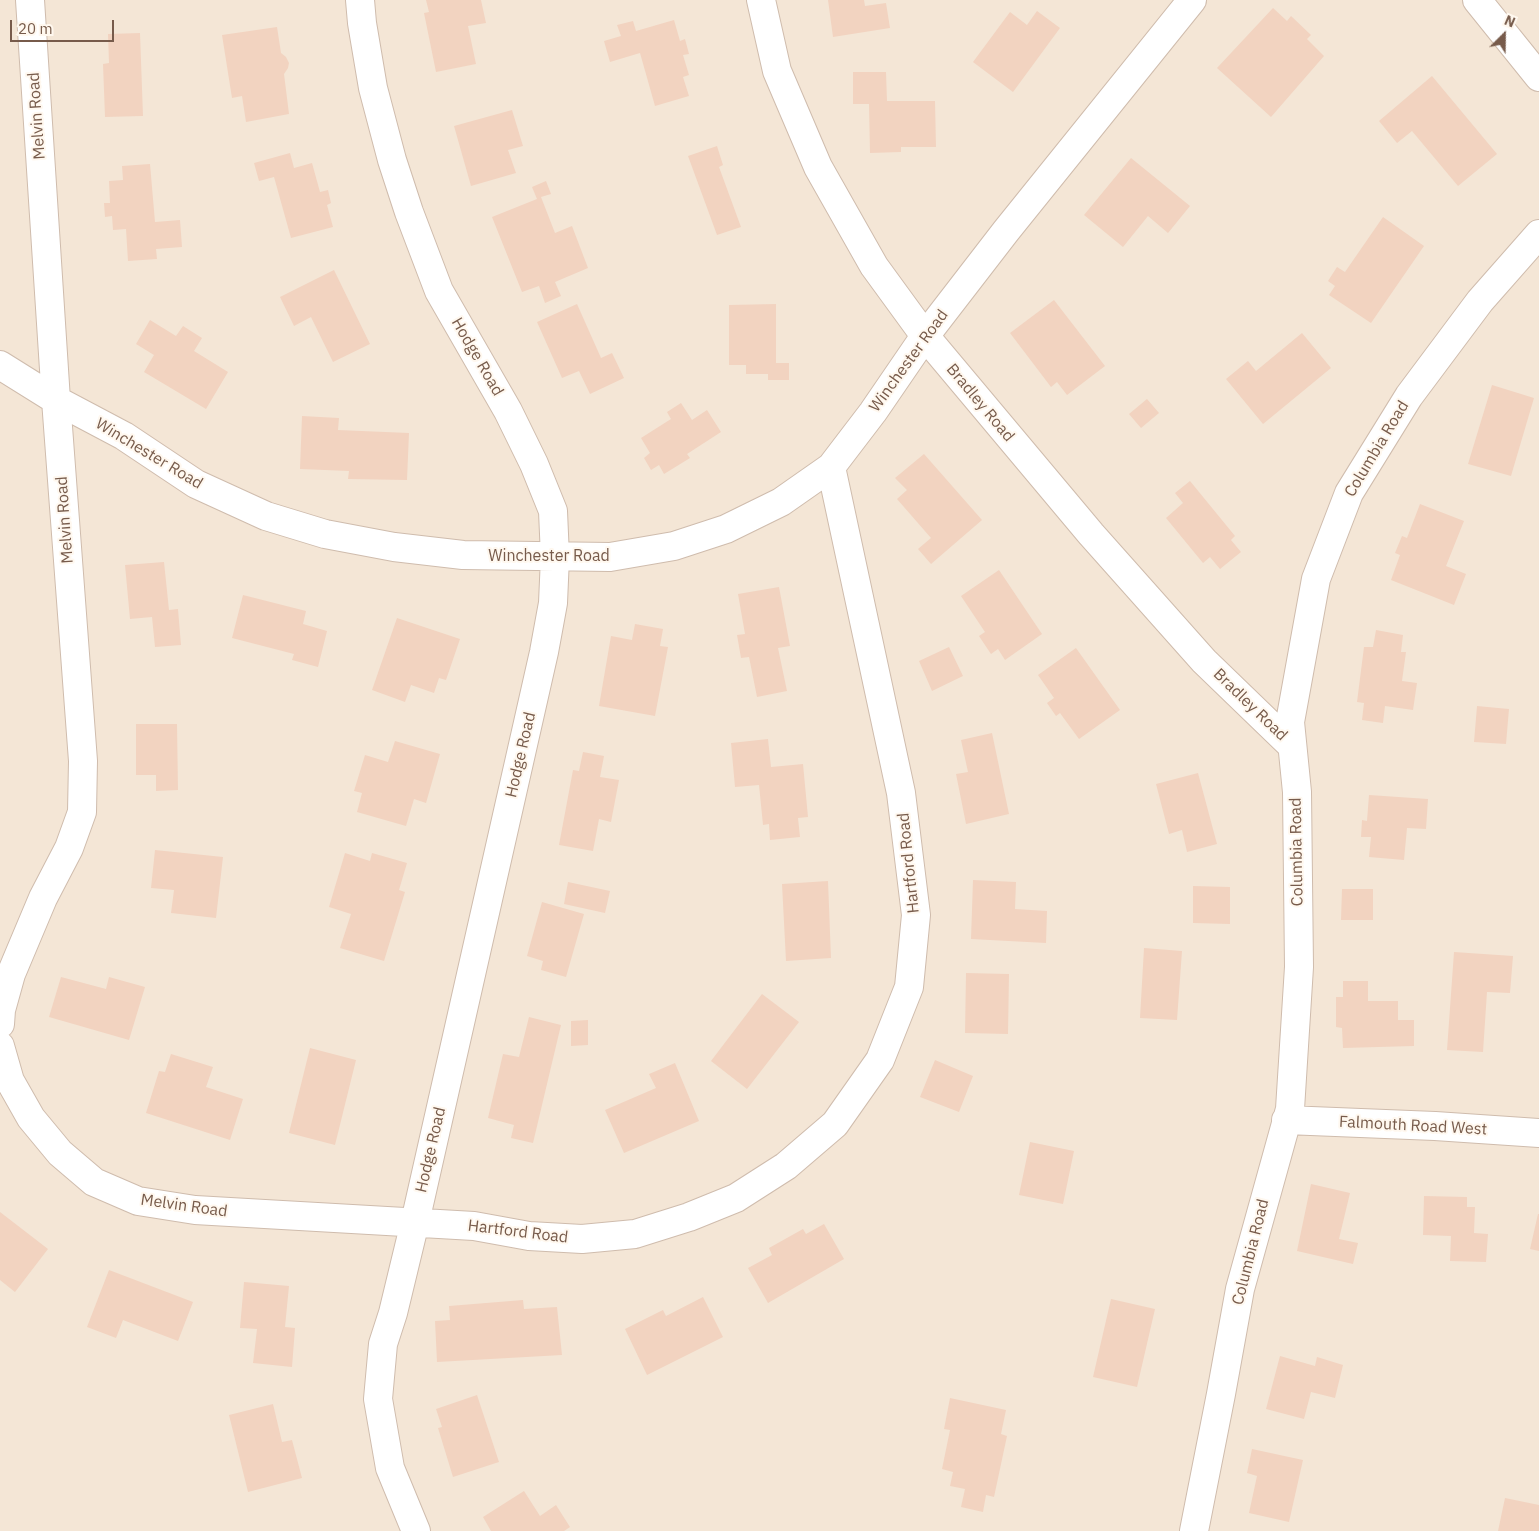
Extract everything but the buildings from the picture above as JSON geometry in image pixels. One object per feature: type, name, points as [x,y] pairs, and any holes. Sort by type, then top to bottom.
[{"type":"street","name":"Melvin Road","points":[[0,1024],[1,1010],[10,974],[43,898],[69,848],[82,812],[83,761],[56,400],[30,0]]},
{"type":"street","name":"Hodge Road","points":[[360,0],[373,88],[392,160],[409,212],[439,291],[508,411],[534,464],[552,511],[555,557],[553,603],[544,652],[415,1222],[393,1313],[383,1344],[378,1399],[390,1468],[416,1531]]},
{"type":"street","name":"Bradley Road","points":[[762,0],[777,70],[818,167],[874,266],[925,336],[1091,534],[1197,653],[1292,746]]},
{"type":"street","name":"Winchester Road","points":[[0,365],[56,400],[124,436],[196,484],[266,516],[325,534],[394,547],[463,555],[610,557],[674,546],[726,529],[781,502],[831,467],[873,412],[925,336],[1006,231],[1192,0]]},
{"type":"street","points":[[1477,0],[1539,77]]},
{"type":"street","name":"Columbia Road","points":[[1194,1531],[1240,1289],[1290,1109],[1299,967],[1297,792],[1290,722],[1316,579],[1349,493],[1409,396],[1480,301],[1539,234]]},
{"type":"street","name":"Hartford Road","points":[[415,1222],[474,1226],[529,1236],[582,1239],[635,1234],[689,1217],[736,1198],[786,1166],[835,1124],[880,1060],[909,987],[916,915],[901,793],[831,467]]},
{"type":"street","name":"Melvin Road","points":[[0,1046],[10,1082],[32,1118],[60,1153],[94,1182],[138,1201],[195,1210],[415,1222]]},
{"type":"street","name":"Falmouth Road West","points":[[1286,1120],[1436,1126],[1539,1133]]},
{"type":"shaded area","points":[[0,0],[1539,0],[1539,1531],[0,1531]]}]
